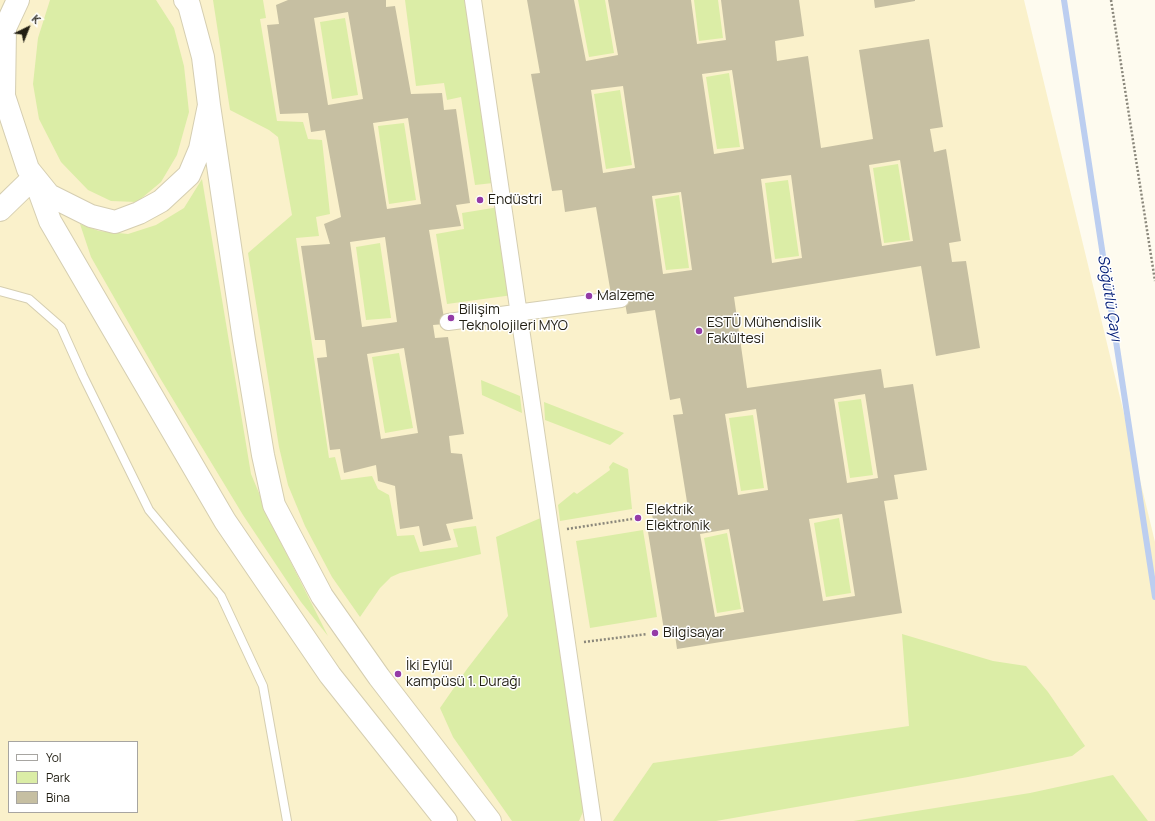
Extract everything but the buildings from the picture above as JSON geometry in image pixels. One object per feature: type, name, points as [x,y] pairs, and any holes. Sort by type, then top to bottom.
[{"type":"street","points":[[8,0],[4,96],[12,135],[28,169],[49,194],[91,216],[115,222],[139,213],[161,201],[189,175],[200,149],[209,105]]},
{"type":"street","points":[[6,28],[18,0]]},
{"type":"street","points":[[473,0],[594,821]]},
{"type":"street","points":[[188,2],[203,57],[244,340],[263,455],[274,505],[322,596],[380,677],[490,821]]},
{"type":"street","points":[[0,210],[34,177]]},
{"type":"street","points":[[34,177],[50,221],[225,521],[330,675],[446,821]]},
{"type":"street","points":[[448,322],[621,299]]},
{"type":"lane","points":[[0,291],[29,299],[61,327],[83,376],[149,510],[221,596],[263,686],[287,821]]},
{"type":"path","points":[[1111,0],[1155,281]]},
{"type":"path","points":[[551,532],[632,519]]},
{"type":"path","points":[[567,644],[647,634]]},
{"type":"shaded area","points":[[0,0],[1024,0],[1155,542],[1155,821],[0,821]]},
{"type":"green space","points":[[50,0],[156,0],[174,28],[184,66],[189,112],[177,155],[161,182],[137,202],[111,201],[88,190],[61,162],[39,119],[33,84],[38,38]]},
{"type":"green space","points":[[213,0],[263,0],[266,18],[260,19],[277,121],[303,122],[308,139],[322,140],[330,214],[316,217],[319,236],[296,238],[329,458],[335,457],[341,480],[372,476],[378,489],[389,495],[397,536],[414,535],[420,552],[458,547],[453,529],[476,526],[481,554],[400,573],[391,577],[380,588],[360,617],[332,577],[305,526],[288,485],[279,447],[248,253],[292,215],[278,137],[269,130],[230,110]]},
{"type":"green space","points":[[405,0],[471,0],[502,182],[475,185],[461,97],[447,100],[444,83],[416,86]]},
{"type":"green space","points":[[578,0],[605,0],[614,53],[589,57]]},
{"type":"green space","points":[[694,0],[718,0],[723,38],[699,41]]},
{"type":"green space","points":[[345,18],[358,95],[332,99],[320,22]]},
{"type":"green space","points":[[729,73],[740,147],[717,149],[706,77]]},
{"type":"green space","points":[[620,90],[632,165],[606,169],[594,94]]},
{"type":"green space","points":[[404,123],[416,200],[389,204],[378,126]]},
{"type":"green space","points":[[898,164],[910,240],[884,243],[873,168]]},
{"type":"green space","points":[[202,179],[251,474],[275,531],[328,636],[301,602],[243,515],[160,378],[91,257],[80,224],[99,231],[128,234],[156,225],[184,208]]},
{"type":"green space","points":[[788,180],[799,256],[775,259],[765,183]]},
{"type":"green space","points":[[679,195],[689,268],[666,270],[655,199]]},
{"type":"green space","points":[[505,206],[520,294],[447,304],[436,234],[464,229],[462,213]]},
{"type":"green space","points":[[380,243],[391,318],[366,320],[356,247]]},
{"type":"green space","points":[[399,353],[413,428],[385,433],[372,357]]},
{"type":"green space","points":[[481,380],[520,396],[522,413],[482,395]]},
{"type":"green space","points":[[861,399],[873,475],[850,478],[838,402]]},
{"type":"green space","points":[[544,402],[624,433],[610,445],[545,420]]},
{"type":"green space","points":[[753,415],[764,488],[741,491],[729,418]]},
{"type":"green space","points":[[613,462],[628,469],[632,509],[560,521],[558,505],[574,492],[577,494],[610,470],[609,467]]},
{"type":"green space","points":[[543,517],[586,805],[579,821],[512,821],[453,737],[440,708],[467,669],[508,616],[496,537]]},
{"type":"green space","points":[[839,518],[851,593],[826,597],[814,523]]},
{"type":"green space","points":[[643,530],[657,617],[590,628],[576,541]]},
{"type":"green space","points":[[727,533],[741,609],[717,613],[704,538]]},
{"type":"green space","points":[[902,634],[993,661],[1026,666],[1048,692],[1085,746],[1072,756],[968,777],[716,821],[613,821],[653,763],[909,726]]},
{"type":"green space","points":[[1113,775],[1148,821],[853,821],[1030,793]]},
{"type":"waterway","name":"Söğütlü Çayı","points":[[1064,0],[1155,597]]},
{"type":"place","name":"Endüstri","points":[[480,200]]},
{"type":"place","name":"Malzeme","points":[[589,296]]},
{"type":"place","name":"Bilişim Teknolojileri MYO","points":[[451,318]]},
{"type":"place","name":"ESTÜ Mühendislik Fakültesi","points":[[699,331]]},
{"type":"place","name":"Elektrik Elektronik","points":[[638,518]]},
{"type":"place","name":"Bilgisayar","points":[[655,633]]},
{"type":"place","name":"İki Eylül kampüsü 1. Durağı","points":[[398,674]]}]
